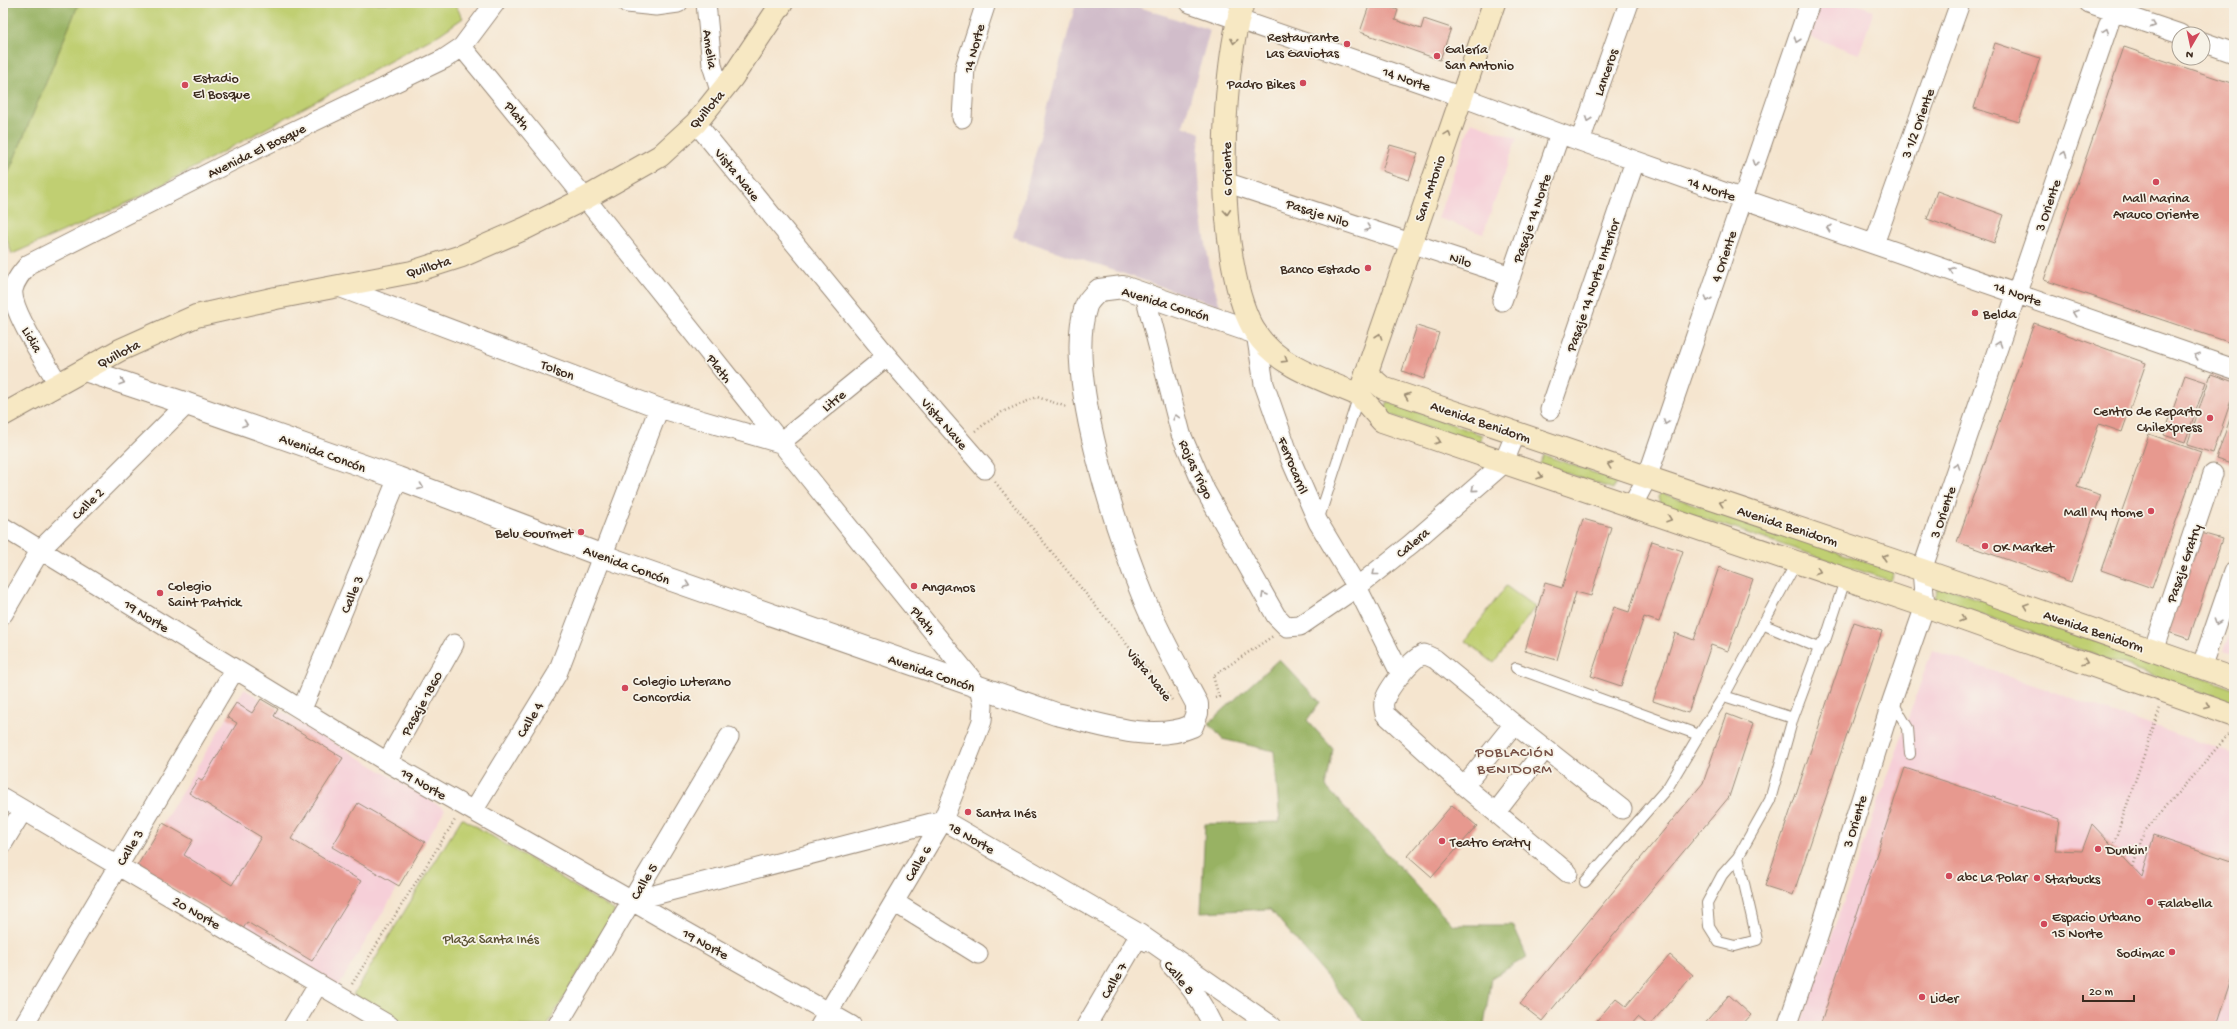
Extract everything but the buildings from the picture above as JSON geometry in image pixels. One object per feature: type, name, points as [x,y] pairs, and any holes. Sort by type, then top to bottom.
[{"type":"main road","name":"Quillota","points":[[3,415],[120,350],[196,316],[276,298],[412,272],[462,256],[526,228],[586,198],[660,156],[696,123],[720,94],[782,3]]},
{"type":"main road","name":"San Antonio","points":[[1366,373],[1494,3]]},
{"type":"main road","name":"6 Oriente","points":[[1240,11],[1230,66],[1226,112],[1225,182],[1234,265],[1242,301],[1256,333]]},
{"type":"main road","points":[[1256,333],[1278,356],[1303,371],[1359,394],[1382,421],[1503,464],[1632,506],[2166,690],[2232,725]]},
{"type":"main road","points":[[1359,394],[1366,373]]},
{"type":"main road","name":"Avenida Benidorm","points":[[1366,373],[1382,388],[1922,570],[2234,679]]},
{"type":"street","name":"Avenida El Bosque","points":[[13,291],[18,277],[29,264],[244,155],[444,59],[462,47],[495,3]]},
{"type":"street","points":[[627,3],[656,6],[678,3]]},
{"type":"street","name":"Amelia","points":[[706,3],[712,65],[720,94]]},
{"type":"street","name":"14 Norte","points":[[962,118],[965,67],[986,3]]},
{"type":"street","name":"14 Norte","points":[[1190,3],[1240,11],[1560,134],[2234,369]]},
{"type":"street","name":"Lanceros","points":[[1580,141],[1629,3]]},
{"type":"street","name":"4 Oriente","points":[[1632,506],[1647,478],[1810,3]]},
{"type":"street","name":"3 1/2 Oriente","points":[[1874,244],[1960,3]]},
{"type":"street","points":[[2089,3],[2115,7],[2171,30]]},
{"type":"street","name":"3 Oriente","points":[[1788,1024],[1819,934],[1892,701],[1925,606],[1922,570],[2115,7]]},
{"type":"street","points":[[2211,45],[2234,53]]},
{"type":"street","name":"Plath","points":[[462,47],[586,198],[780,443],[979,688]]},
{"type":"street","name":"Vista Nave","points":[[696,123],[887,356],[984,469]]},
{"type":"street","name":"Pasaje 14 Norte","points":[[1502,301],[1560,134]]},
{"type":"street","name":"Pasaje 14 Norte Interior","points":[[1550,410],[1635,161]]},
{"type":"street","name":"Pasaje Nilo","points":[[1225,182],[1410,243]]},
{"type":"street","name":"Nilo","points":[[1410,243],[1511,276]]},
{"type":"street","name":"Tolson","points":[[339,287],[659,408],[780,443]]},
{"type":"street","name":"Avenida Concón","points":[[85,370],[398,478],[603,556],[1056,714],[1130,730],[1161,733],[1178,732],[1192,726],[1197,713],[1197,704],[1145,601],[1115,516],[1098,458],[1088,414],[1081,352],[1082,324],[1087,304],[1100,290],[1122,287],[1256,333]]},
{"type":"street","name":"Lidia","points":[[13,291],[16,310],[59,385]]},
{"type":"street","name":"Rojas Trigo","points":[[1145,295],[1180,434],[1205,490],[1276,616],[1287,627]]},
{"type":"street","name":"Ferrocarril","points":[[1256,333],[1264,384],[1290,458],[1318,522],[1357,587],[1401,675]]},
{"type":"street","name":"Litre","points":[[780,443],[887,356]]},
{"type":"street","name":"Calle 2","points":[[3,614],[41,549],[187,404]]},
{"type":"street","name":"Calle 4","points":[[472,811],[557,674],[659,408]]},
{"type":"street","name":"Calera","points":[[1287,627],[1300,626],[1357,587],[1411,544],[1503,464],[1516,432]]},
{"type":"street","name":"Pasaje Gratry","points":[[2154,651],[2213,474]]},
{"type":"street","name":"Calle 3","points":[[302,709],[398,478]]},
{"type":"street","name":"19 Norte","points":[[3,527],[387,762],[631,901],[825,1019],[852,1026]]},
{"type":"street","points":[[2201,668],[2234,572]]},
{"type":"street","name":"Pasaje 1860","points":[[387,762],[454,644]]},
{"type":"street","points":[[1568,873],[1464,786],[1385,714],[1384,703],[1386,696],[1414,659],[1424,654],[1429,656],[1622,809]]},
{"type":"street","name":"Calle 3","points":[[23,1026],[235,669]]},
{"type":"street","name":"Calle 6","points":[[825,1019],[943,820],[982,721],[982,706],[979,688]]},
{"type":"street","points":[[1464,786],[1514,724]]},
{"type":"street","name":"Calle 5","points":[[557,1026],[729,737]]},
{"type":"street","points":[[1496,812],[1545,749]]},
{"type":"street","name":"20 Norte","points":[[3,798],[390,1026]]},
{"type":"street","points":[[3,844],[23,810]]},
{"type":"street","name":"18 Norte","points":[[631,901],[943,820],[1140,934],[1272,1026]]},
{"type":"street","points":[[894,902],[978,954]]},
{"type":"street","name":"Calle 8","points":[[1140,934],[1183,977],[1205,1009],[1212,1025]]},
{"type":"street","name":"Calle 7","points":[[1086,1026],[1140,934]]},
{"type":"street","points":[[293,1026],[318,984]]},
{"type":"lane","points":[[1318,522],[1359,394]]},
{"type":"lane","points":[[1585,882],[1668,787],[1724,696],[1796,563]]},
{"type":"lane","points":[[1738,857],[1756,940],[1735,946],[1719,942],[1709,926],[1707,903],[1722,875],[1738,857],[1770,800],[1793,718],[1819,648],[1826,638],[1845,580]]},
{"type":"lane","points":[[1762,624],[1819,648]]},
{"type":"lane","points":[[1516,668],[1700,735]]},
{"type":"lane","points":[[1724,696],[1793,718]]},
{"type":"lane","points":[[1892,701],[1908,728],[1910,754]]},
{"type":"path","points":[[969,451],[979,442],[972,434],[1002,412],[1037,397],[1088,414]]},
{"type":"path","name":"Vista Nave","points":[[984,469],[1173,702]]},
{"type":"path","points":[[1197,704],[1219,697],[1213,676],[1287,627]]},
{"type":"path","points":[[2113,846],[2166,690]]},
{"type":"path","points":[[2133,867],[2144,832],[2232,725]]},
{"type":"path","points":[[343,998],[457,816],[472,811]]},
{"type":"shaded area","points":[[1076,3],[1126,3],[1210,30],[1183,126],[1200,133],[1198,159],[1201,213],[1211,275],[1220,306],[1013,237]]},
{"type":"shaded area","points":[[1816,3],[1853,3],[1874,10],[1859,54],[1805,35]]},
{"type":"shaded area","points":[[1471,122],[1517,138],[1483,234],[1438,218]]},
{"type":"shaded area","points":[[2234,622],[2234,654],[2224,651]]},
{"type":"shaded area","name":"Espacio Urbano 15 Norte","points":[[1932,650],[2234,754],[2234,1026],[1800,1026]]},
{"type":"shaded area","points":[[244,689],[445,809],[338,987],[137,866]]},
{"type":"green space","points":[[3,3],[79,3],[3,186]]},
{"type":"green space","name":"Estadio El Bosque","points":[[61,3],[454,3],[463,18],[440,34],[134,200],[12,254],[3,229],[3,129]]},
{"type":"green space","points":[[1387,401],[1482,435],[1478,445],[1385,413]]},
{"type":"green space","points":[[1544,455],[1617,481],[1613,489],[1540,464]]},
{"type":"green space","points":[[1661,493],[1894,571],[1891,581],[1660,504],[1658,497]]},
{"type":"green space","points":[[1939,585],[2234,689],[2234,704],[1935,598]]},
{"type":"green space","points":[[1506,586],[1535,607],[1494,663],[1465,641]]},
{"type":"green space","points":[[1279,659],[1320,702],[1307,720],[1333,749],[1326,787],[1453,925],[1513,925],[1527,957],[1491,978],[1484,1026],[1368,1026],[1270,909],[1201,912],[1205,824],[1280,822],[1274,751],[1222,739],[1209,723]]},
{"type":"green space","name":"Plaza Santa Inés","points":[[462,818],[615,911],[547,1026],[406,1026],[353,995]]},
{"type":"place","name":"Restaurante Las Gaviotas","points":[[1347,44]]},
{"type":"place","name":"Galería San Antonio","points":[[1437,56]]},
{"type":"place","name":"Padro Bikes","points":[[1303,83]]},
{"type":"place","name":"Estadio El Bosque","points":[[185,85]]},
{"type":"place","name":"Mall Marina Arauco Oriente","points":[[2156,182]]},
{"type":"place","name":"Banco Estado","points":[[1368,268]]},
{"type":"place","name":"Belda","points":[[1975,313]]},
{"type":"place","name":"Centro de Reparto Chilexpress","points":[[2210,418]]},
{"type":"place","name":"Mall My Home","points":[[2151,511]]},
{"type":"place","name":"Belu Gourmet","points":[[581,532]]},
{"type":"place","name":"OK Market","points":[[1985,546]]},
{"type":"place","name":"Angamos","points":[[914,586]]},
{"type":"place","name":"Colegio Saint Patrick","points":[[160,593]]},
{"type":"place","name":"Colegio Luterano Concordia","points":[[625,688]]},
{"type":"place","name":"Santa Inés","points":[[968,812]]},
{"type":"place","name":"Teatro Gratry","points":[[1442,841]]},
{"type":"place","name":"Dunkin'","points":[[2098,849]]},
{"type":"place","name":"abc La Polar","points":[[1949,876]]},
{"type":"place","name":"Starbucks","points":[[2037,878]]},
{"type":"place","name":"Falabella","points":[[2150,902]]},
{"type":"place","name":"Espacio Urbano 15 Norte","points":[[2044,924]]},
{"type":"place","name":"Sodimac","points":[[2172,952]]},
{"type":"place","name":"Lider","points":[[1922,997]]},
{"type":"district","name":"POBLACIÓN BENIDORM","points":[[1515,760]]}]
